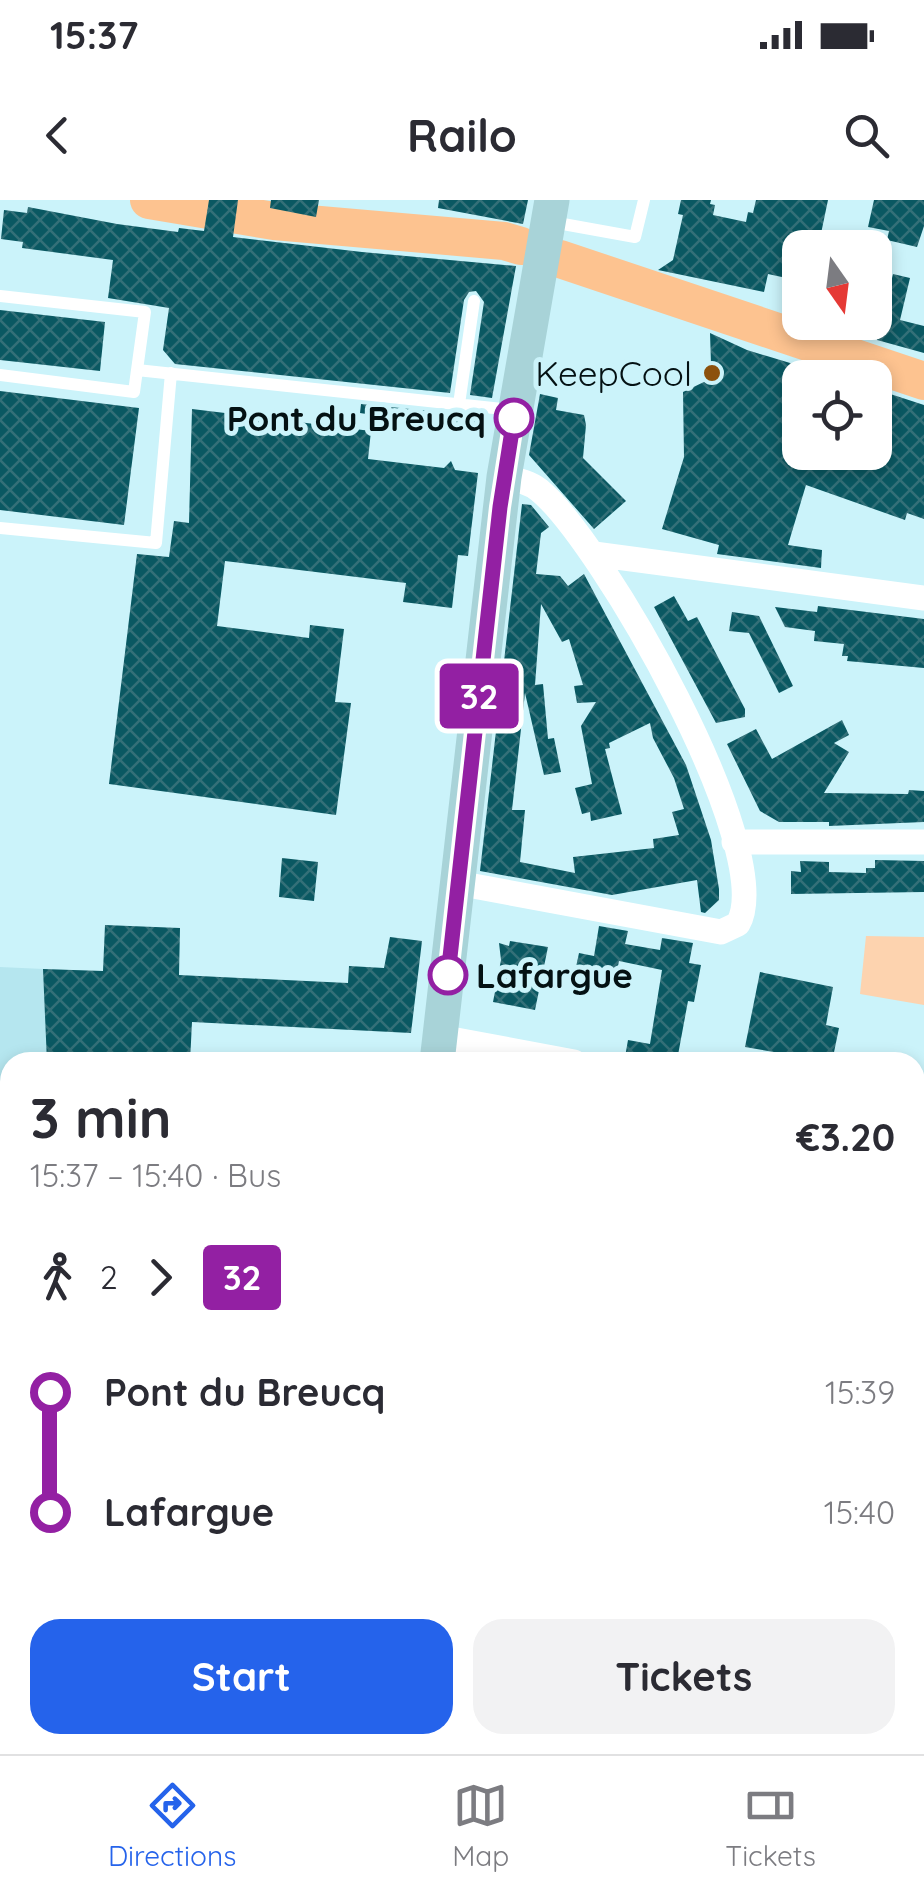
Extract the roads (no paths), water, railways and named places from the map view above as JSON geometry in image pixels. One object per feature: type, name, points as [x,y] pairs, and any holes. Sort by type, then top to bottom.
[{"type":"main road","points":[[439,1050],[504,477],[549,219]]},
{"type":"street","points":[[457,883],[721,932],[738,924],[744,908],[734,842],[719,790],[693,729],[594,554],[536,488],[504,477]]},
{"type":"street","points":[[594,554],[924,598]]},
{"type":"street","points":[[734,842],[924,842]]},
{"type":"lane","points":[[549,219],[636,237],[644,200]]},
{"type":"lane","points":[[0,296],[146,312],[134,392],[0,375]]},
{"type":"lane","points":[[459,404],[474,300]]},
{"type":"lane","points":[[138,370],[515,410]]},
{"type":"lane","points":[[0,528],[156,543],[172,373]]},
{"type":"waterway","points":[[149,200],[274,221],[504,241],[521,246]]},
{"type":"waterway","points":[[560,259],[924,381]]},
{"type":"place","name":"KeepCool","points":[[712,373]]},
{"type":"place","name":"Pont du Breucq","points":[[514,418]]},
{"type":"place","name":"Lafargue","points":[[448,975]]}]
